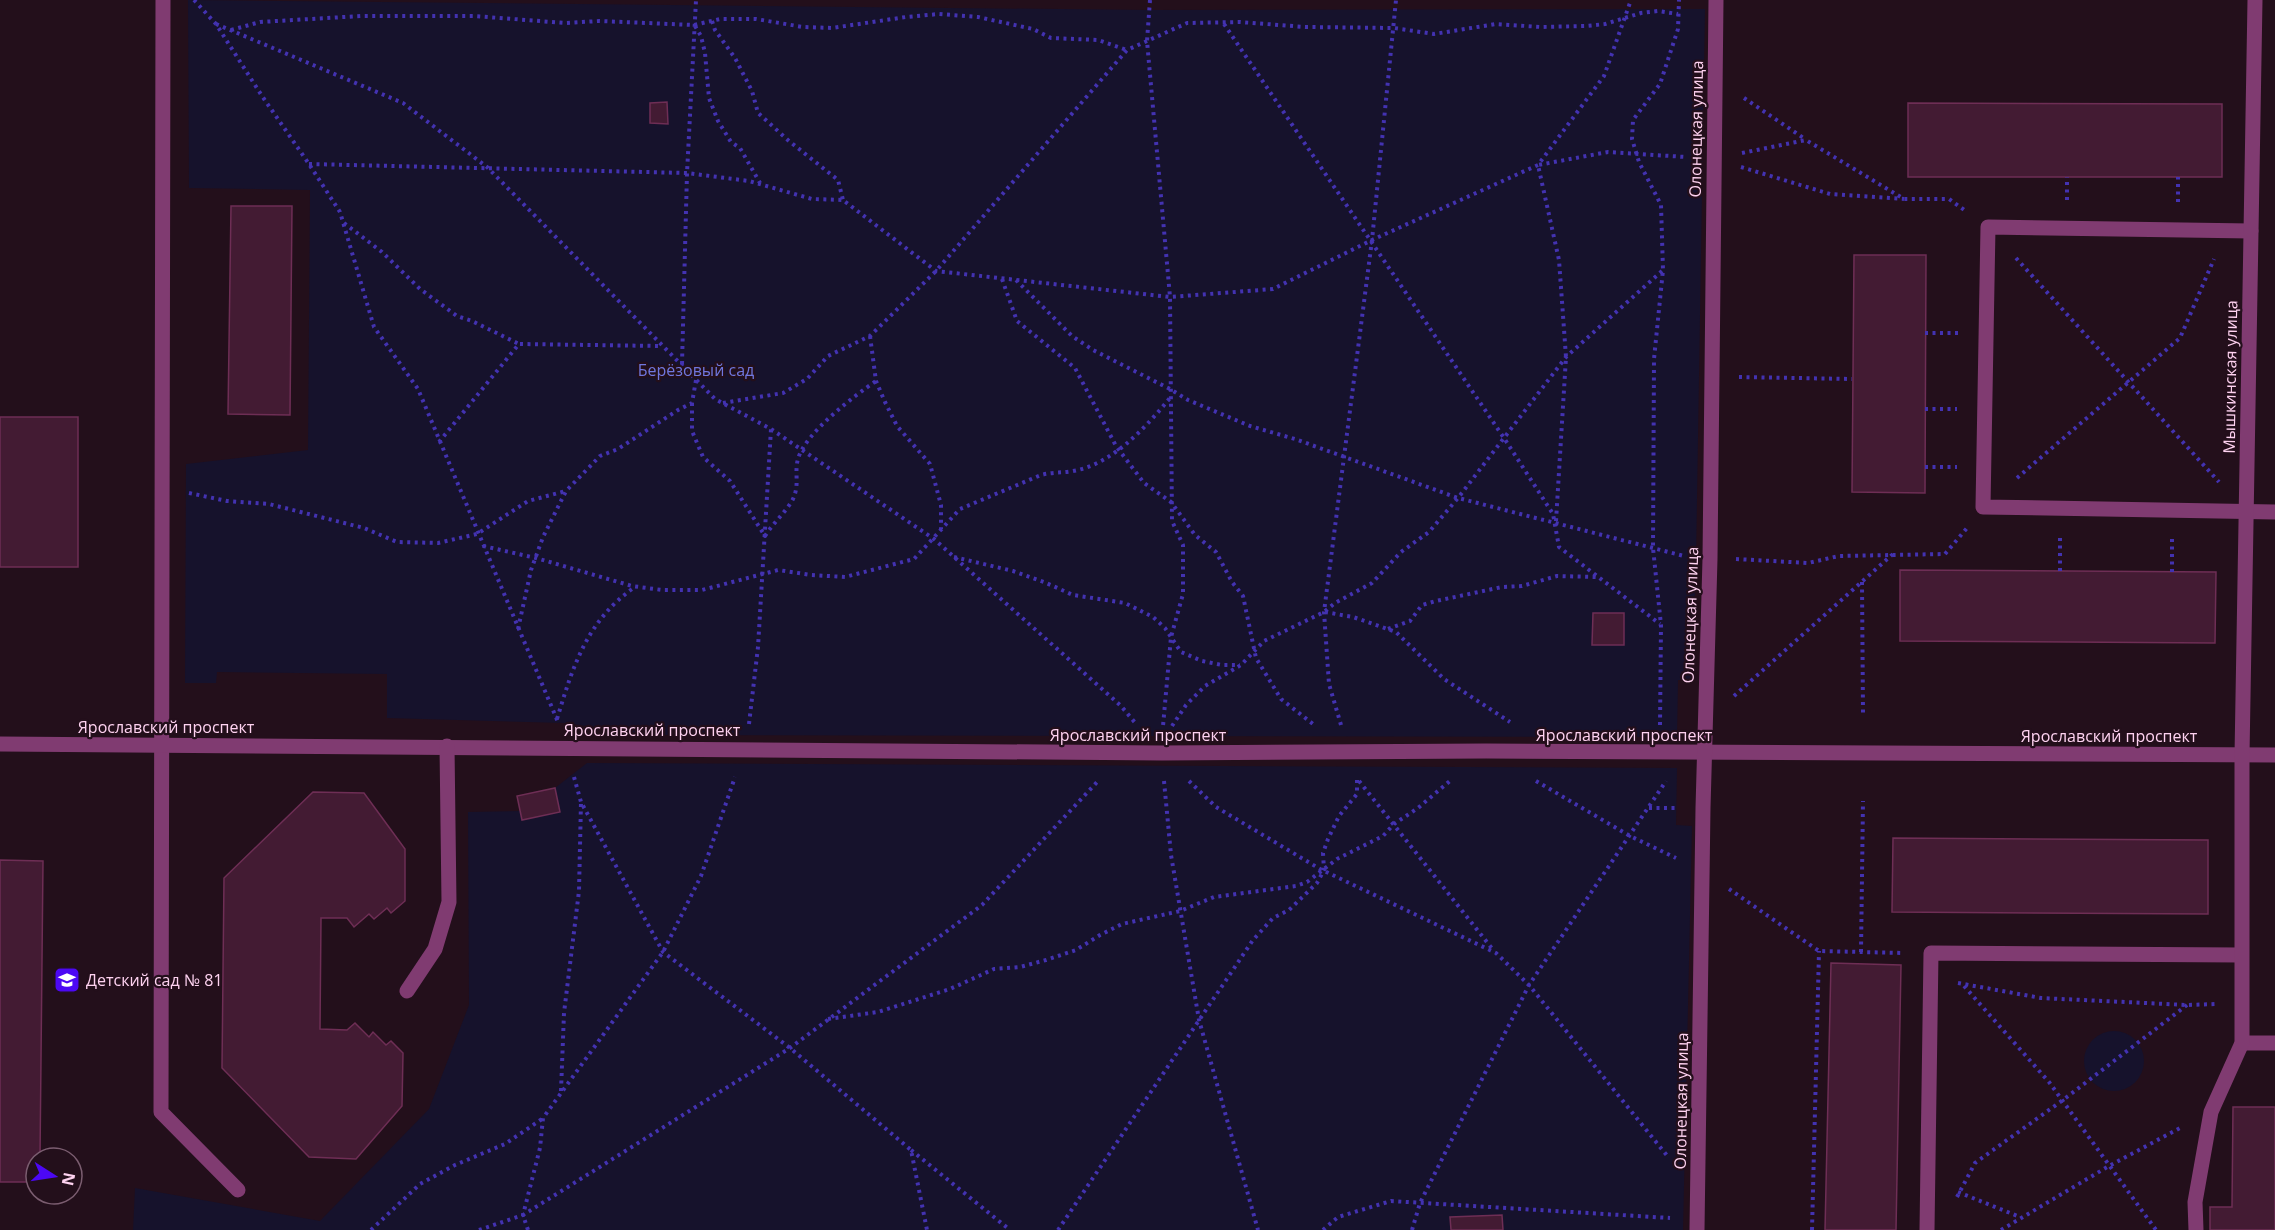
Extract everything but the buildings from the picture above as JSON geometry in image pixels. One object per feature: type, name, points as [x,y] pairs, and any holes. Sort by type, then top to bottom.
[{"type":"street","points":[[163,0],[161,1112],[238,1190]]},
{"type":"street","name":"Олонецкая улица","points":[[1697,1225],[1702,871],[1694,753],[1710,559],[1716,0]]},
{"type":"street","name":"Мышкинская улица","points":[[2242,1043],[2245,512],[2256,0]]},
{"type":"street","points":[[2251,231],[1988,227],[1983,507],[2275,512]]},
{"type":"street","name":"Ярославский проспект","points":[[0,744],[1124,753],[1161,747],[1349,753],[1486,751],[2275,755]]},
{"type":"street","points":[[407,991],[435,949],[448,902],[447,746]]},
{"type":"street","points":[[1927,1229],[1931,953],[2241,955]]},
{"type":"street","points":[[2196,1230],[2195,1202],[2211,1112],[2242,1043],[2275,1043]]},
{"type":"street","points":[[1697,1225],[1710,1230]]},
{"type":"path","points":[[194,0],[216,24],[340,212],[374,327],[418,389],[560,728]]},
{"type":"path","points":[[682,364],[687,173],[696,0]]},
{"type":"path","points":[[1150,0],[1147,41],[1170,297],[1172,521],[1183,545],[1184,560],[1183,594],[1171,637],[1161,747],[1171,855],[1199,1020],[1258,1230]]},
{"type":"path","points":[[1058,1230],[1253,940],[1273,918],[1290,910],[1317,883],[1324,870],[1323,853],[1328,839],[1339,816],[1357,794],[1357,779],[1329,684],[1324,612],[1372,240],[1396,0]]},
{"type":"path","points":[[1555,523],[1566,357],[1558,260],[1538,165],[1604,76],[1631,0]]},
{"type":"path","points":[[1660,753],[1661,625],[1653,548],[1654,359],[1663,270],[1661,205],[1636,154],[1632,139],[1633,120],[1660,84],[1678,29],[1679,0]]},
{"type":"path","points":[[723,403],[783,393],[807,379],[828,356],[870,336],[936,271],[1127,50],[1187,23],[1240,22],[1305,27],[1394,28],[1434,34],[1496,24],[1564,27],[1605,24],[1641,13],[1678,14]]},
{"type":"path","points":[[230,30],[260,22],[361,16],[474,16],[565,23],[599,21],[694,25],[720,19],[756,19],[802,27],[832,28],[939,14],[978,17],[1033,29],[1051,38],[1098,40],[1127,50]]},
{"type":"path","points":[[712,21],[715,30],[735,57],[752,91],[758,113],[838,180],[843,200]]},
{"type":"path","points":[[1224,23],[1372,240],[1553,514],[1559,547],[1661,625]]},
{"type":"path","points":[[216,24],[403,103],[487,167],[716,399],[771,429],[934,539],[1121,706],[1216,807],[1324,870],[1496,953]]},
{"type":"path","points":[[694,25],[701,36],[709,98],[718,121],[730,142],[740,148],[761,184]]},
{"type":"path","points":[[1715,79],[1806,140],[1904,199]]},
{"type":"path","points":[[1714,159],[1806,140]]},
{"type":"path","points":[[309,164],[687,173],[761,184],[812,199],[843,200],[936,271],[1170,297],[1274,289],[1372,240],[1538,165],[1608,152],[1714,159],[1830,194],[1904,199],[1949,199]]},
{"type":"path","points":[[343,223],[382,252],[420,289],[457,316],[519,344],[662,346]]},
{"type":"path","points":[[1988,227],[2245,512]]},
{"type":"path","points":[[1016,280],[1072,336],[1093,350],[1170,388],[1188,400],[1250,426],[1458,498],[1696,560],[1808,563],[1839,556],[1945,554],[1983,507],[2180,338],[2226,231]]},
{"type":"path","points":[[1161,747],[1186,705],[1205,686],[1241,665],[1272,637],[1324,612],[1335,603],[1372,583],[1401,552],[1429,532],[1458,498],[1566,357],[1663,270]]},
{"type":"path","points":[[1002,279],[1017,321],[1075,368],[1118,449],[1144,483],[1171,502],[1195,535],[1216,552],[1232,582],[1243,596],[1260,667],[1274,684],[1281,699],[1332,742],[1349,753]]},
{"type":"path","points":[[870,336],[876,381],[897,426],[930,464],[941,505],[941,530]]},
{"type":"path","points":[[439,442],[519,344]]},
{"type":"path","points":[[1712,376],[1852,379]]},
{"type":"path","points":[[696,380],[692,403],[692,431],[703,457],[730,481],[765,536]]},
{"type":"path","points":[[765,536],[791,502],[796,491],[798,459],[802,450],[837,410],[876,381]]},
{"type":"path","points":[[483,546],[536,558],[635,586],[662,590],[702,590],[778,570],[845,577],[914,559],[960,509],[1047,473],[1074,471],[1097,463],[1132,440],[1170,398]]},
{"type":"path","points":[[518,631],[531,570],[543,537],[566,491],[600,456],[618,449],[692,403]]},
{"type":"path","points":[[371,1230],[420,1184],[455,1165],[506,1144],[543,1118],[663,952],[700,876],[746,749],[759,647],[771,429]]},
{"type":"path","points":[[185,493],[226,501],[269,504],[364,528],[398,542],[438,543],[477,534],[528,501],[566,491]]},
{"type":"path","points":[[2060,571],[2061,509]]},
{"type":"path","points":[[2172,510],[2172,572]]},
{"type":"path","points":[[1729,701],[1893,554]]},
{"type":"path","points":[[953,557],[1013,571],[1073,595],[1125,603],[1153,617],[1165,628],[1181,652],[1202,661],[1222,665],[1241,665]]},
{"type":"path","points":[[1388,629],[1410,621],[1422,605],[1436,601],[1502,587],[1522,586],[1557,576],[1597,577]]},
{"type":"path","points":[[1862,581],[1863,713]]},
{"type":"path","points":[[557,720],[580,649],[610,608],[635,586]]},
{"type":"path","points":[[1324,612],[1353,617],[1396,632],[1444,679],[1514,724],[1543,745],[1548,753]]},
{"type":"path","points":[[560,748],[581,802],[663,952],[790,1048],[1010,1230]]},
{"type":"path","points":[[828,1019],[878,1012],[950,988],[994,969],[1020,967],[1076,950],[1122,924],[1180,911],[1214,897],[1296,886],[1307,882],[1337,859],[1383,836],[1394,824],[1418,808],[1449,781],[1478,762],[1486,751]]},
{"type":"path","points":[[479,1230],[523,1215],[790,1048],[982,905],[1124,753]]},
{"type":"path","points":[[1412,1230],[1420,1203],[1529,985],[1648,808],[1694,753]]},
{"type":"path","points":[[1527,776],[1630,836],[1702,871],[1819,951],[1931,953]]},
{"type":"path","points":[[1357,779],[1496,953],[1529,985],[1697,1190]]},
{"type":"path","points":[[1861,952],[1863,801]]},
{"type":"path","points":[[561,1093],[564,1013],[579,891],[581,802]]},
{"type":"path","points":[[1648,808],[1684,808]]},
{"type":"path","points":[[1812,1230],[1819,951]]},
{"type":"path","points":[[1931,976],[1963,985],[2041,998],[2187,1005],[2242,1004]]},
{"type":"path","points":[[1963,985],[2049,1082],[2156,1230]]},
{"type":"path","points":[[1927,1229],[1954,1211],[1958,1192],[1975,1163],[2187,1005]]},
{"type":"path","points":[[2001,1230],[2109,1166],[2211,1112]]},
{"type":"path","points":[[528,1230],[523,1215],[540,1148],[543,1118]]},
{"type":"path","points":[[911,1150],[927,1230]]},
{"type":"path","points":[[1958,1192],[2020,1218]]},
{"type":"path","points":[[1323,1230],[1338,1217],[1391,1201],[1697,1225]]},
{"type":"green space","name":"Берёзовый сад","points":[[188,0],[1150,10],[1705,9],[1692,680],[1678,680],[1677,737],[650,735],[564,723],[387,718],[387,674],[217,672],[216,683],[185,683],[186,464],[308,450],[310,190],[189,188]]},
{"type":"green space","points":[[587,763],[1677,768],[1676,825],[1692,826],[1683,1230],[133,1230],[135,1188],[320,1221],[429,1109],[469,1005],[468,812],[521,811],[523,820],[559,812],[555,788]]},
{"type":"green space","points":[[2108,1031],[2120,1031],[2131,1036],[2139,1044],[2144,1061],[2142,1073],[2131,1086],[2120,1091],[2108,1091],[2097,1086],[2089,1078],[2084,1067],[2084,1055],[2089,1044],[2097,1036]]},
{"type":"place","name":"Детский сад № 81","points":[[67,980]]}]
